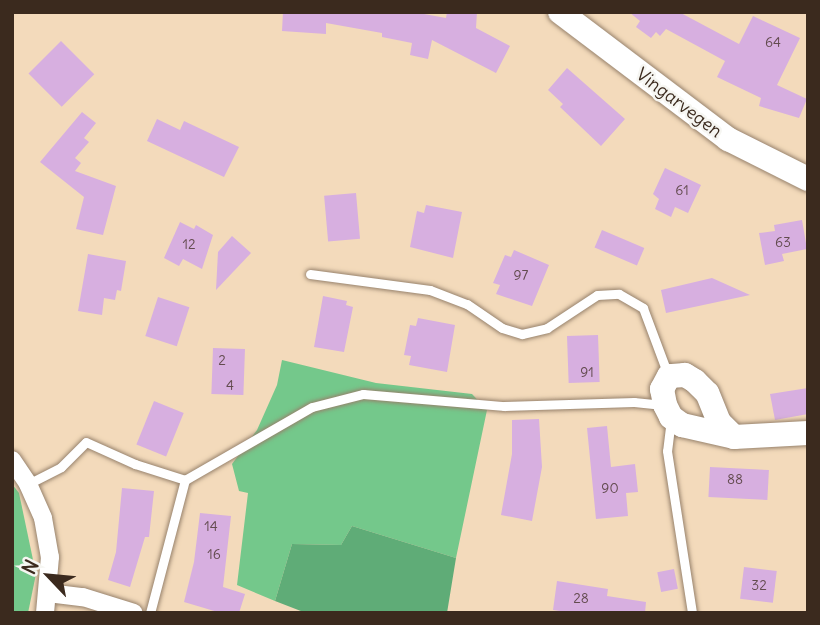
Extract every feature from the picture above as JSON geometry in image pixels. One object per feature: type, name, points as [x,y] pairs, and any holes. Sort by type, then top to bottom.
[{"type":"street","name":"Vingarvegen","points":[[560,12],[727,139],[808,179]]},
{"type":"street","points":[[734,437],[719,422],[707,393],[695,381],[685,376],[669,376],[663,389],[668,411],[682,425],[734,437],[758,438],[808,433]]},
{"type":"street","points":[[12,460],[28,484],[43,518],[50,557],[45,613]]},
{"type":"street","points":[[48,593],[83,597],[134,613]]},
{"type":"lane","points":[[310,274],[430,290],[467,304],[502,328],[522,334],[547,328],[597,295],[620,294],[643,308],[669,376]]},
{"type":"lane","points":[[150,613],[185,480],[312,407],[363,394],[504,405],[634,402],[668,411],[667,451],[692,613]]},
{"type":"lane","points":[[28,484],[61,467],[86,442],[135,464],[185,480]]},
{"type":"green space","points":[[282,360],[376,383],[472,394],[487,410],[456,558],[352,526],[341,545],[292,544],[275,601],[237,585],[248,493],[239,491],[232,464],[257,430],[277,385]]},
{"type":"green space","points":[[12,484],[19,493],[36,574],[28,613],[12,613]]},
{"type":"green space","points":[[352,526],[456,558],[447,613],[306,613],[275,601],[292,544],[341,545]]},
{"type":"building","points":[[283,12],[413,12],[446,18],[447,12],[477,12],[476,28],[510,46],[496,73],[432,40],[428,59],[410,55],[412,43],[382,37],[382,33],[326,23],[326,34],[282,31]]},
{"type":"building","points":[[629,12],[679,12],[739,44],[753,16],[800,38],[777,85],[807,99],[799,118],[759,106],[761,98],[717,77],[725,61],[666,29],[660,36],[656,32],[651,38],[636,27],[640,21]]},
{"type":"building","points":[[61,41],[94,74],[62,107],[28,74]]},
{"type":"building","points":[[567,68],[625,119],[601,146],[560,107],[563,104],[548,90]]},
{"type":"building","points":[[82,112],[96,123],[84,138],[89,142],[75,158],[81,163],[75,171],[116,186],[103,235],[76,229],[84,197],[40,162]]},
{"type":"building","points":[[157,119],[180,130],[184,121],[239,147],[224,177],[147,141]]},
{"type":"building","points":[[665,168],[701,185],[688,213],[675,207],[671,217],[655,209],[659,199],[653,194]]},
{"type":"building","points":[[356,193],[360,239],[328,242],[324,196]]},
{"type":"building","points":[[426,205],[462,212],[453,258],[410,247],[417,211],[424,213]]},
{"type":"building","points":[[802,220],[807,249],[782,254],[784,261],[765,265],[759,233],[775,231],[774,225]]},
{"type":"building","points":[[180,222],[194,229],[196,225],[213,235],[202,269],[183,259],[179,266],[164,258]]},
{"type":"building","points":[[602,230],[644,248],[637,265],[595,247]]},
{"type":"building","points":[[232,236],[251,253],[216,290],[218,252]]},
{"type":"building","points":[[514,250],[549,265],[532,306],[496,294],[500,285],[493,283],[505,255],[511,257]]},
{"type":"building","points":[[88,254],[126,261],[121,291],[117,290],[115,300],[104,298],[102,315],[78,311]]},
{"type":"building","points":[[712,278],[750,295],[666,313],[661,290]]},
{"type":"building","points":[[323,296],[347,301],[346,305],[353,307],[344,352],[314,347]]},
{"type":"building","points":[[158,297],[189,307],[177,346],[145,336]]},
{"type":"building","points":[[418,318],[455,325],[447,372],[409,365],[411,356],[404,355],[410,325],[416,326]]},
{"type":"building","points":[[598,335],[600,382],[569,383],[567,336]]},
{"type":"building","points":[[213,348],[245,349],[243,395],[211,394]]},
{"type":"building","points":[[808,388],[808,414],[775,420],[770,394]]},
{"type":"building","points":[[154,401],[184,413],[166,457],[136,445]]},
{"type":"building","points":[[539,419],[542,467],[532,521],[501,515],[512,454],[512,420]]},
{"type":"building","points":[[607,426],[611,467],[635,464],[638,492],[626,493],[628,516],[596,519],[587,428]]},
{"type":"building","points":[[710,467],[769,470],[767,500],[708,497]]},
{"type":"building","points":[[122,488],[154,491],[149,537],[145,537],[130,587],[108,580],[116,552]]},
{"type":"building","points":[[200,513],[231,516],[223,587],[245,594],[239,613],[221,613],[184,602],[194,562]]},
{"type":"building","points":[[744,567],[777,571],[773,603],[740,599]]},
{"type":"building","points":[[674,569],[678,589],[661,592],[657,572]]},
{"type":"building","points":[[557,581],[608,589],[607,596],[646,602],[645,613],[573,613],[553,610]]}]
